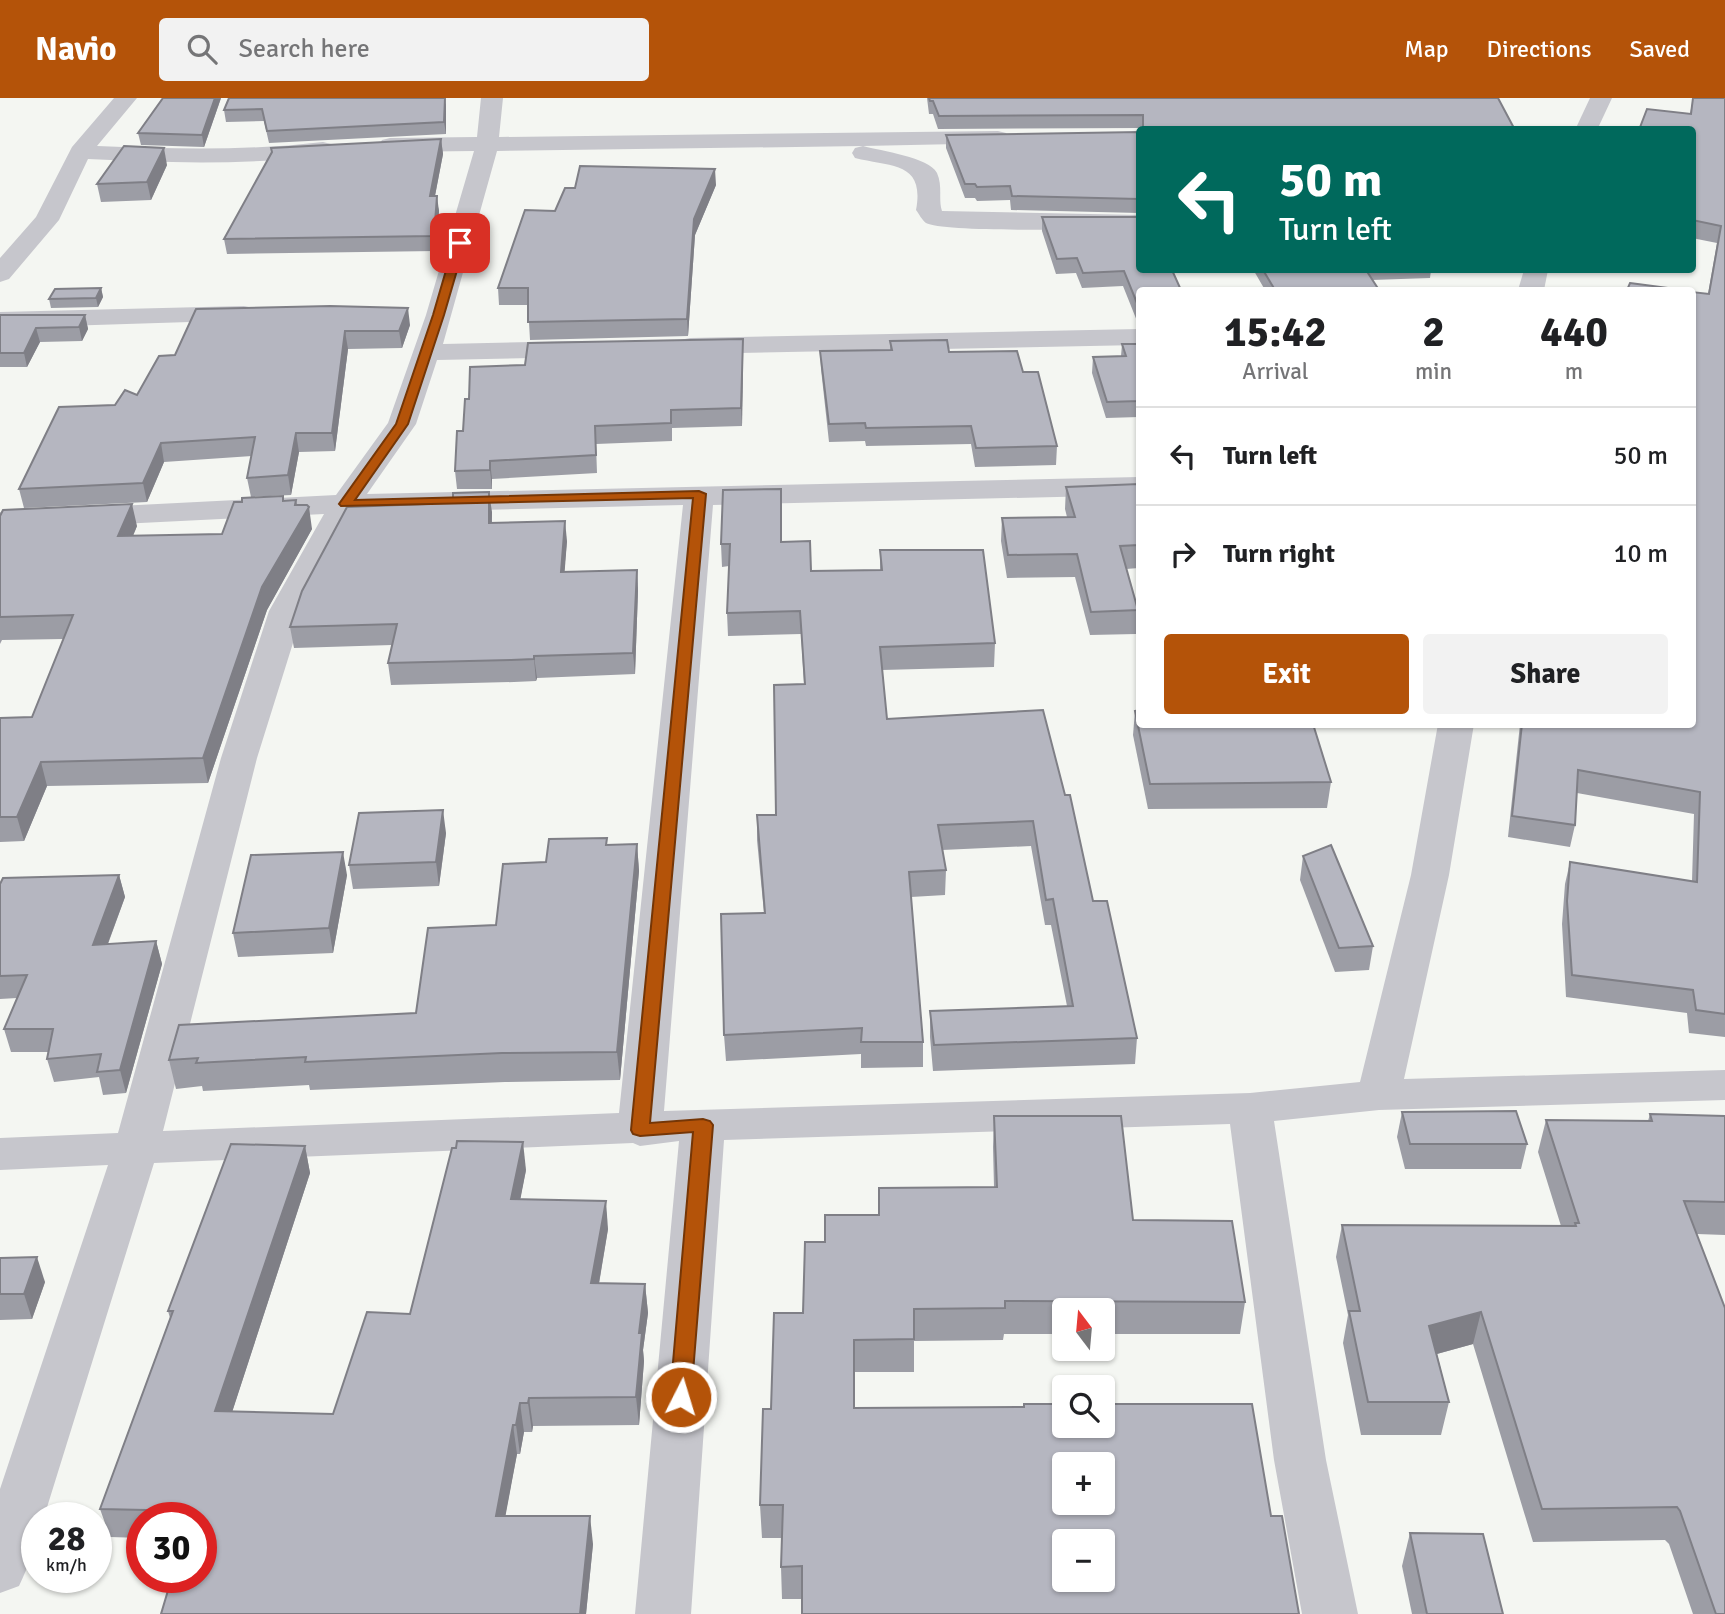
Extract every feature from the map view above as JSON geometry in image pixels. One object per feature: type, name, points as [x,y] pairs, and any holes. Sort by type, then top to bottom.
[{"type":"street","points":[[0,274],[47,220],[80,152],[126,98]]},
{"type":"street","points":[[0,1570],[136,1150],[239,758],[286,611],[345,504],[402,424],[427,352],[425,315],[487,146],[492,98]]},
{"type":"street","points":[[1588,126],[1601,98]]},
{"type":"street","points":[[366,146],[1016,137]]},
{"type":"street","points":[[824,141],[915,166],[925,173],[931,193],[928,210],[934,218],[974,221],[1136,222]]},
{"type":"street","points":[[80,152],[196,158],[269,155],[341,147]]},
{"type":"street","points":[[0,320],[267,314]]},
{"type":"street","points":[[670,347],[1136,337]]},
{"type":"street","points":[[427,352],[603,348]]},
{"type":"street","points":[[0,520],[345,504],[1136,486]]},
{"type":"street","points":[[640,1130],[699,494]]},
{"type":"street","points":[[1379,1095],[1430,875],[1455,728]]},
{"type":"street","points":[[0,1154],[640,1130],[703,1125],[1251,1108],[1379,1095],[1725,1085]]},
{"type":"street","points":[[1251,1108],[1300,1460],[1330,1614]]},
{"type":"street","points":[[663,1614],[703,1125]]},
{"type":"building","points":[[163,98],[215,98],[202,135],[138,133]]},
{"type":"building","points":[[229,98],[445,98],[444,122],[267,131],[262,109],[224,110]]},
{"type":"building","points":[[929,98],[1498,98],[1513,126],[1143,126],[1143,115],[939,116],[933,101]]},
{"type":"building","points":[[1693,98],[1725,98],[1725,1014],[1696,1010],[1693,990],[1572,975],[1567,901],[1570,862],[1697,882],[1700,792],[1578,770],[1575,825],[1512,816],[1522,728],[1696,728],[1696,292],[1709,294],[1721,226],[1696,221],[1696,126],[1641,126],[1647,109],[1691,114]]},
{"type":"building","points":[[1136,132],[1136,199],[1012,196],[1010,186],[977,187],[975,184],[965,184],[946,135]]},
{"type":"building","points":[[441,139],[430,196],[437,196],[434,236],[224,239],[272,152],[271,148]]},
{"type":"building","points":[[124,146],[164,148],[147,182],[97,184]]},
{"type":"building","points":[[580,166],[715,169],[694,219],[687,319],[528,322],[528,288],[498,288],[525,210],[555,211],[565,188],[575,188]]},
{"type":"building","points":[[1042,217],[1136,217],[1136,273],[1173,273],[1180,287],[1136,287],[1136,301],[1124,271],[1083,273],[1077,258],[1057,259]]},
{"type":"building","points":[[1265,273],[1368,273],[1377,287],[1273,287]]},
{"type":"building","points":[[1630,283],[1660,287],[1628,287]]},
{"type":"building","points":[[101,288],[96,298],[49,299],[55,289]]},
{"type":"building","points":[[330,306],[408,308],[399,331],[345,331],[332,433],[296,433],[288,475],[247,478],[255,437],[161,443],[143,483],[19,489],[59,407],[115,405],[125,390],[137,395],[159,356],[175,355],[196,309]]},
{"type":"building","points":[[0,315],[85,315],[79,327],[36,328],[24,353],[0,353]]},
{"type":"building","points":[[743,339],[741,408],[671,410],[671,423],[595,426],[596,455],[490,461],[490,470],[455,471],[457,431],[463,431],[465,399],[469,399],[470,367],[525,365],[528,343]]},
{"type":"building","points":[[947,340],[949,352],[1017,351],[1023,372],[1038,372],[1057,446],[976,448],[971,426],[866,428],[865,423],[829,424],[820,351],[892,350],[890,341]]},
{"type":"building","points":[[1122,344],[1136,344],[1136,401],[1107,402],[1093,357],[1126,356]]},
{"type":"building","points":[[1136,484],[1136,545],[1120,546],[1136,610],[1091,612],[1077,554],[1008,555],[1002,518],[1075,517],[1066,487]]},
{"type":"building","points":[[781,489],[781,542],[810,541],[811,571],[882,570],[880,550],[983,550],[995,643],[880,647],[887,719],[1043,710],[1065,795],[1070,795],[1093,901],[1107,901],[1137,1038],[934,1045],[930,1011],[1073,1006],[1053,899],[1046,900],[1033,821],[938,825],[946,870],[909,872],[923,1042],[861,1042],[862,1028],[724,1035],[721,914],[765,913],[757,815],[776,815],[774,685],[805,684],[800,611],[727,613],[730,544],[721,544],[723,490]]},
{"type":"building","points":[[489,492],[489,523],[565,521],[561,572],[637,570],[633,653],[388,663],[397,624],[290,627],[302,591],[347,507],[426,504],[426,499],[453,498],[453,493]]},
{"type":"building","points":[[283,496],[283,501],[296,500],[295,505],[309,507],[262,587],[203,758],[41,762],[17,817],[0,817],[0,718],[32,717],[73,615],[0,617],[0,516],[3,510],[132,504],[118,536],[222,534],[234,502],[242,502],[242,498]]},
{"type":"building","points":[[1138,728],[1314,728],[1331,782],[1150,784]]},
{"type":"building","points":[[443,810],[436,862],[349,865],[359,813]]},
{"type":"building","points":[[607,838],[606,845],[637,844],[617,1052],[502,1053],[305,1062],[306,1057],[196,1063],[198,1058],[169,1060],[179,1025],[416,1013],[428,928],[496,925],[503,864],[546,862],[549,839]]},
{"type":"building","points":[[1331,845],[1373,946],[1339,948],[1303,856]]},
{"type":"building","points":[[343,852],[329,928],[233,933],[251,855]]},
{"type":"building","points":[[119,875],[93,945],[156,941],[120,1070],[97,1072],[101,1054],[47,1059],[53,1029],[4,1029],[27,975],[0,976],[0,884],[3,878]]},
{"type":"building","points":[[1516,1111],[1527,1144],[1410,1144],[1402,1112]]},
{"type":"building","points":[[1650,1114],[1725,1116],[1725,1202],[1684,1201],[1725,1308],[1725,1614],[1716,1614],[1677,1507],[1542,1509],[1481,1312],[1429,1326],[1449,1402],[1368,1402],[1349,1311],[1360,1311],[1342,1225],[1576,1226],[1575,1223],[1579,1223],[1546,1120],[1652,1121]]},
{"type":"building","points":[[994,1116],[1121,1116],[1133,1220],[1232,1221],[1245,1302],[1115,1301],[1115,1298],[1052,1298],[1052,1301],[1005,1301],[1005,1308],[914,1309],[914,1339],[854,1340],[854,1408],[1024,1407],[1024,1404],[1052,1404],[1052,1438],[1115,1438],[1115,1404],[1252,1404],[1271,1516],[1282,1516],[1299,1614],[802,1614],[802,1566],[781,1567],[783,1505],[760,1505],[763,1409],[771,1409],[774,1313],[803,1313],[805,1242],[825,1242],[825,1215],[879,1215],[879,1188],[997,1187]]},
{"type":"building","points":[[457,1141],[523,1142],[511,1199],[606,1201],[591,1283],[645,1284],[636,1397],[529,1398],[528,1403],[520,1403],[516,1425],[513,1425],[496,1516],[590,1516],[580,1614],[161,1614],[167,1593],[217,1593],[217,1502],[126,1502],[126,1510],[112,1509],[112,1502],[103,1502],[173,1311],[168,1311],[231,1144],[305,1146],[215,1411],[333,1414],[367,1312],[410,1314],[452,1148],[456,1148]]},
{"type":"building","points":[[37,1257],[24,1294],[0,1294],[0,1258]]},
{"type":"building","points":[[1410,1533],[1483,1534],[1503,1614],[1427,1614]]},
{"type":"route","points":[[460,243],[402,424],[345,504],[699,494],[640,1130],[703,1125],[681,1397]]}]
